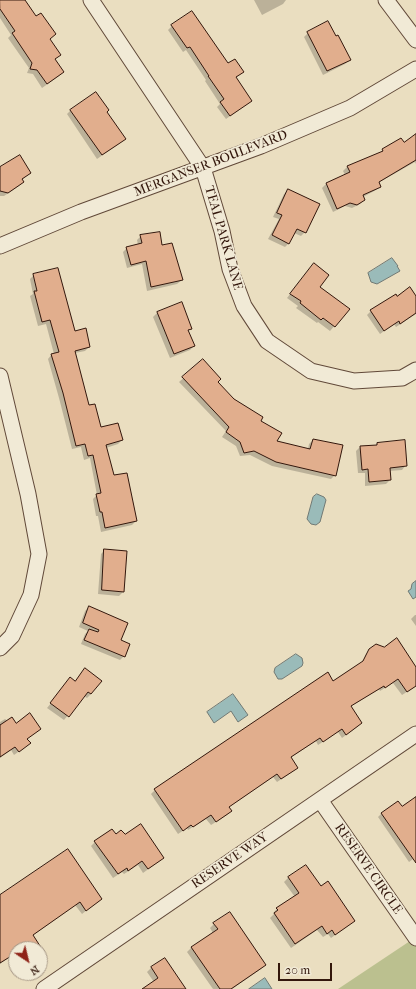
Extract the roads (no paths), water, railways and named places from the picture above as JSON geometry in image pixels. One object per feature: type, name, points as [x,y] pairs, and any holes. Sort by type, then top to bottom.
[{"type":"street","name":"TEAL PARK LANE","points":[[91,0],[203,168],[222,231],[230,269],[244,306],[267,341],[311,371],[354,381],[402,378],[416,370]]},
{"type":"street","points":[[386,0],[416,40]]},
{"type":"street","name":"MERGANSER BOULEVARD","points":[[0,246],[81,212],[261,146],[350,108],[416,69]]},
{"type":"street","points":[[0,376],[28,494],[40,554],[31,595],[12,636],[0,648]]},
{"type":"street","name":"RESERVE WAY","points":[[44,989],[416,734]]},
{"type":"street","name":"RESERVE CIRCLE","points":[[320,800],[416,938]]},
{"type":"water","points":[[392,258],[400,271],[377,284],[371,282],[368,273]]},
{"type":"water","points":[[317,494],[324,497],[326,500],[320,522],[316,525],[311,524],[307,519],[313,497]]},
{"type":"water","points":[[416,581],[416,597],[413,599],[408,591],[411,589],[412,584]]},
{"type":"water","points":[[296,654],[302,658],[302,666],[282,679],[278,679],[274,672],[275,668]]},
{"type":"water","points":[[233,694],[248,715],[238,722],[231,711],[214,723],[207,712]]},
{"type":"water","points":[[265,978],[272,989],[249,989]]}]
